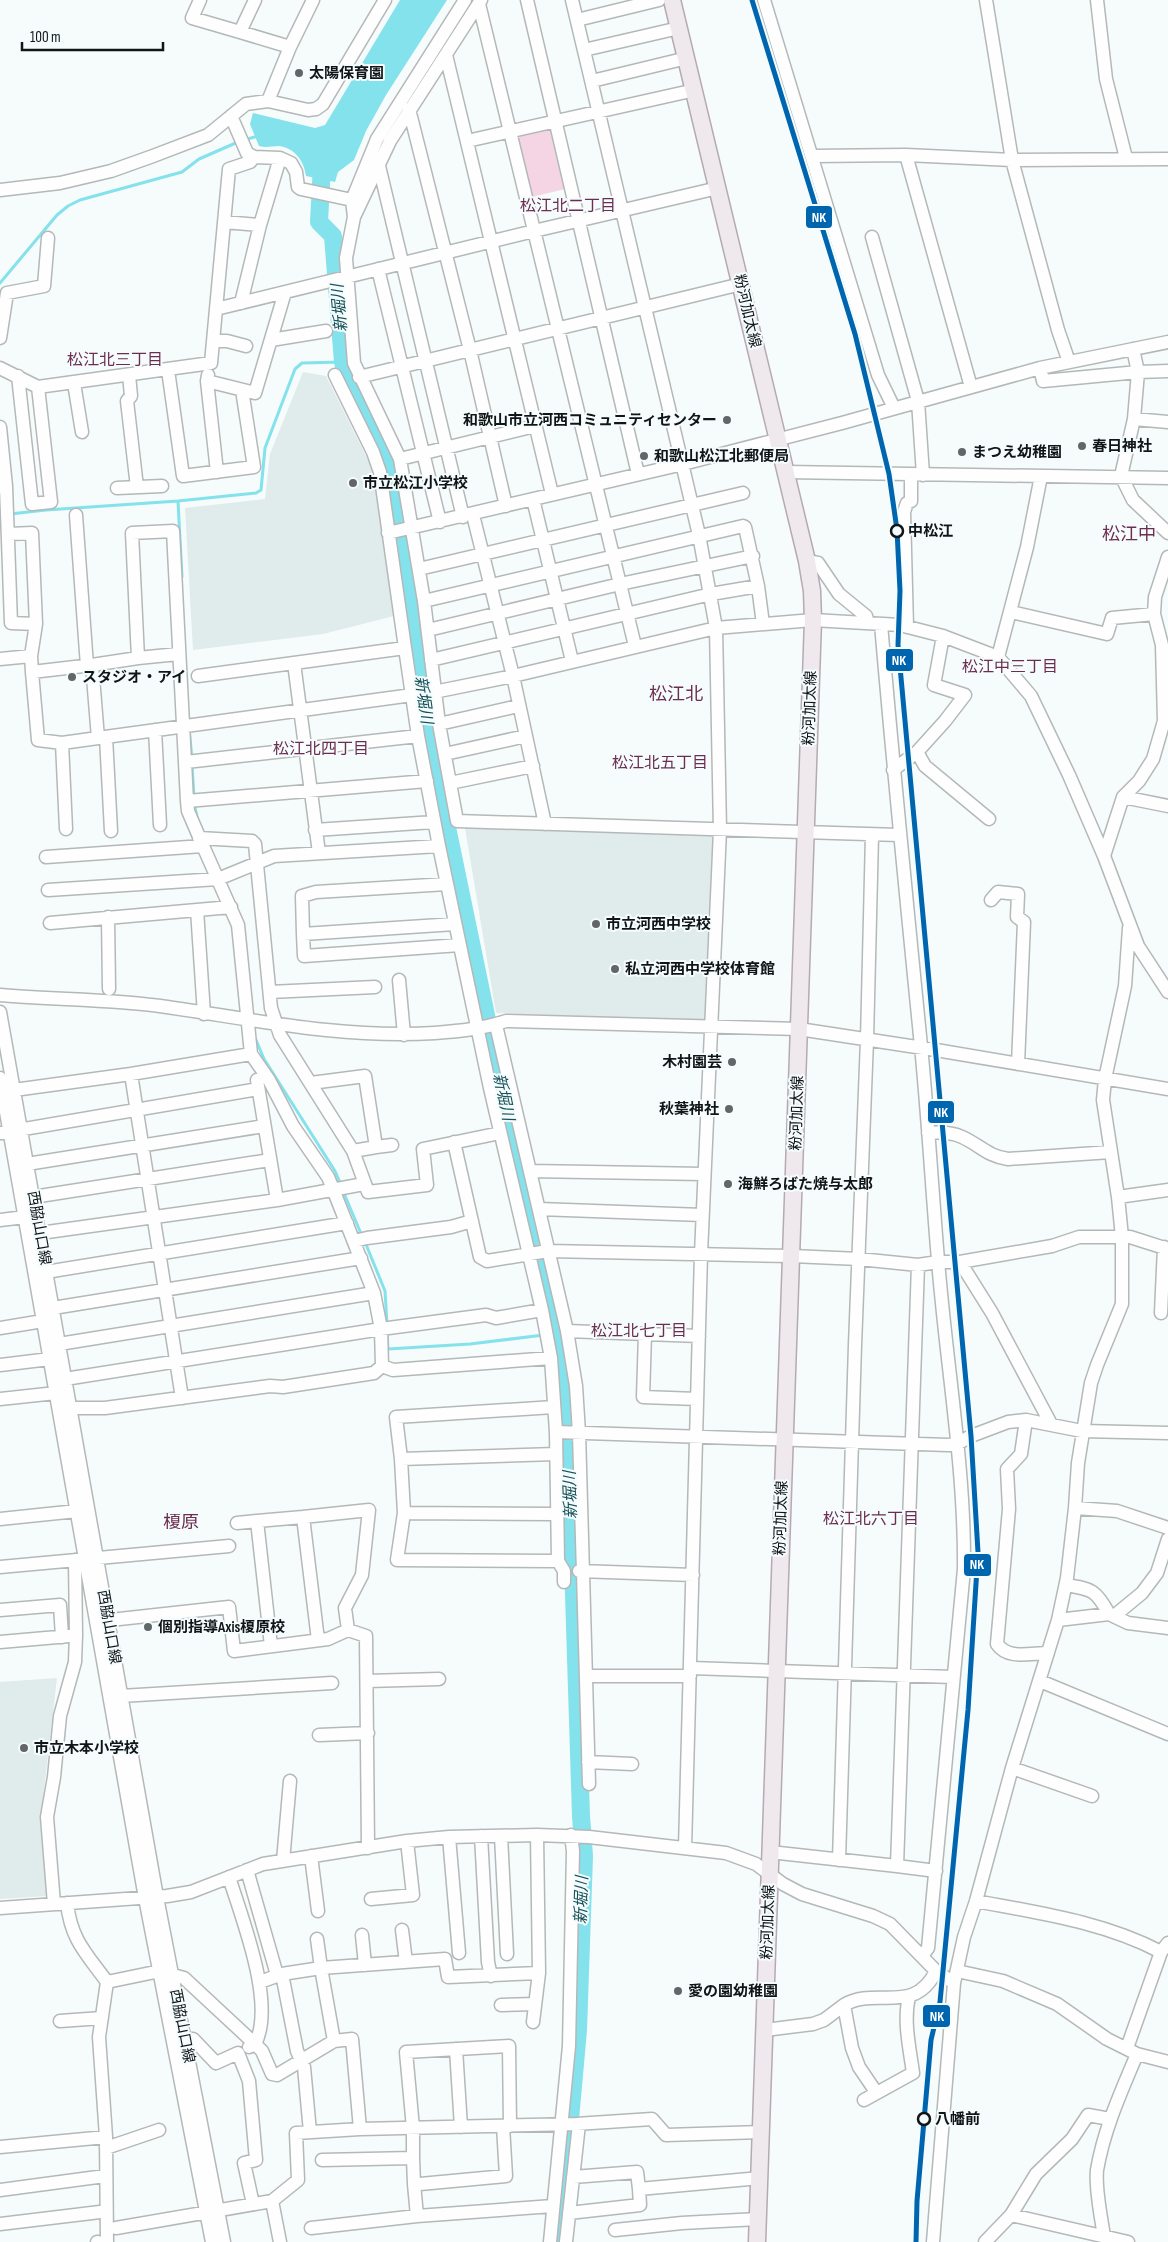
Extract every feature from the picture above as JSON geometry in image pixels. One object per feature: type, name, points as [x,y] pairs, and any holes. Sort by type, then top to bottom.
[{"type":"main road","name":"粉河加太線","points":[[672,0],[786,472],[812,591],[813,620],[792,1256],[783,1440],[757,2242]]},
{"type":"street","points":[[200,0],[192,18],[290,47]]},
{"type":"street","points":[[240,32],[255,0]]},
{"type":"street","points":[[268,102],[290,47],[313,0]]},
{"type":"street","points":[[0,190],[60,183],[111,171],[208,135],[233,119],[246,104],[268,102],[308,110],[316,109],[323,104],[385,0]]},
{"type":"street","points":[[354,217],[349,199],[377,139],[465,0]]},
{"type":"street","points":[[527,0],[638,474]]},
{"type":"street","points":[[572,0],[683,464],[706,566],[716,628],[720,830],[702,1215],[685,1848]]},
{"type":"street","points":[[577,20],[659,0]]},
{"type":"street","points":[[764,0],[878,375],[894,408]]},
{"type":"street","points":[[986,0],[1012,160],[1055,321],[1068,362]]},
{"type":"street","points":[[1097,0],[1106,79],[1126,158]]},
{"type":"street","points":[[480,2],[390,141],[354,217],[346,258],[345,277],[354,363],[359,377],[388,431],[400,459],[424,601],[439,724],[457,821],[899,835]]},
{"type":"street","points":[[480,2],[635,646]]},
{"type":"street","points":[[584,50],[679,28]]},
{"type":"street","points":[[446,55],[552,494]]},
{"type":"street","points":[[592,81],[687,58]]},
{"type":"street","points":[[467,141],[694,90]]},
{"type":"street","points":[[409,109],[470,350],[506,506]]},
{"type":"street","points":[[217,472],[207,381],[211,363],[228,169],[250,162],[251,155],[233,119]]},
{"type":"street","points":[[251,155],[280,158],[291,163],[296,172],[298,187],[301,189],[349,199]]},
{"type":"street","points":[[812,156],[906,155],[1012,160],[1168,159]]},
{"type":"street","points":[[906,155],[971,387]]},
{"type":"street","points":[[241,303],[260,225],[280,158]]},
{"type":"street","points":[[379,166],[447,448],[468,516],[483,553],[491,584],[545,824]]},
{"type":"street","points":[[216,309],[534,230],[718,188]]},
{"type":"street","points":[[224,222],[260,225]]},
{"type":"street","points":[[872,237],[918,401],[917,475],[911,501],[907,504],[904,512],[907,627]]},
{"type":"street","points":[[0,338],[7,293],[44,286],[48,238]]},
{"type":"street","points":[[378,269],[440,522]]},
{"type":"street","points":[[359,377],[741,284]]},
{"type":"street","points":[[207,381],[255,393],[286,292]]},
{"type":"street","points":[[271,340],[326,332]]},
{"type":"street","points":[[213,342],[227,341],[246,346]]},
{"type":"street","points":[[388,532],[468,516],[552,494],[683,464],[1040,368],[1168,342]]},
{"type":"street","points":[[1133,349],[1138,372],[1134,419],[1121,476],[1133,500],[1168,533]]},
{"type":"street","points":[[2,373],[18,376],[38,387],[211,363]]},
{"type":"street","points":[[1040,368],[1043,381],[1168,371]]},
{"type":"street","points":[[168,370],[183,476],[254,467],[242,390]]},
{"type":"street","points":[[129,375],[131,396],[127,401],[137,487]]},
{"type":"street","points":[[335,375],[378,466],[411,694],[434,822],[500,1133],[530,1253],[551,1358],[554,1407],[559,1432],[556,1454],[556,1514],[569,1571],[586,1676],[589,1784]]},
{"type":"street","points":[[18,376],[32,504],[51,502],[38,387]]},
{"type":"street","points":[[74,383],[82,432]]},
{"type":"street","points":[[1134,419],[1168,422]]},
{"type":"street","points":[[400,459],[535,426]]},
{"type":"street","points":[[1,435],[3,486],[9,534],[11,622],[36,624]]},
{"type":"street","points":[[786,472],[1168,478]]},
{"type":"street","points":[[998,657],[1041,476]]},
{"type":"street","points":[[117,488],[162,486]]},
{"type":"street","points":[[419,569],[743,493]]},
{"type":"street","points":[[533,499],[572,661]]},
{"type":"street","points":[[76,515],[90,666],[102,737],[111,831]]},
{"type":"street","points":[[424,601],[743,526],[745,527],[753,556],[763,624]]},
{"type":"street","points":[[138,658],[132,534],[173,531],[178,654],[188,811],[238,926],[251,1054],[269,1080],[293,1126],[328,1177],[333,1188],[374,1293],[381,1329],[382,1366]]},
{"type":"street","points":[[9,534],[32,533],[36,624],[31,656],[38,740],[62,743],[434,692],[513,676],[716,628],[813,620],[907,627],[943,636],[998,657],[1031,696],[1069,775],[1104,856],[1138,946],[1168,992]]},
{"type":"street","points":[[428,630],[620,584],[753,556]]},
{"type":"street","points":[[1104,856],[1123,797],[1139,781],[1153,758],[1166,722],[1162,645],[1154,614],[1155,597],[1168,557]]},
{"type":"street","points":[[807,562],[818,563],[840,594],[874,624],[893,770],[921,1048],[938,1262],[957,1444],[964,1569],[928,1948],[922,1956]]},
{"type":"street","points":[[431,660],[710,594],[758,586]]},
{"type":"street","points":[[1010,612],[1107,634],[1112,618],[1154,614]]},
{"type":"street","points":[[893,770],[917,752],[946,721],[965,695],[934,685],[943,636]]},
{"type":"street","points":[[198,676],[405,648]]},
{"type":"street","points":[[32,672],[178,654]]},
{"type":"street","points":[[0,660],[31,656]]},
{"type":"street","points":[[294,663],[318,853]]},
{"type":"street","points":[[439,724],[518,706]]},
{"type":"street","points":[[155,730],[160,825]]},
{"type":"street","points":[[186,762],[418,736]]},
{"type":"street","points":[[445,754],[526,736]]},
{"type":"street","points":[[62,743],[66,829]]},
{"type":"street","points":[[917,752],[925,766],[989,819]]},
{"type":"street","points":[[450,783],[532,766]]},
{"type":"street","points":[[187,802],[427,781]]},
{"type":"street","points":[[1123,797],[1168,806]]},
{"type":"street","points":[[315,830],[434,822]]},
{"type":"street","points":[[839,1860],[867,1040],[872,835]]},
{"type":"street","points":[[46,857],[201,842],[252,841],[255,844],[275,1024],[353,1151],[368,1192],[426,1185],[423,1149],[500,1133]]},
{"type":"street","points":[[48,890],[218,879],[274,856],[439,846]]},
{"type":"street","points":[[447,884],[316,892],[302,896],[304,956],[460,945]]},
{"type":"street","points":[[991,900],[998,892],[1018,894],[1017,917],[1024,922],[1018,1064]]},
{"type":"street","points":[[50,924],[108,917],[231,907]]},
{"type":"street","points":[[197,910],[204,1014]]},
{"type":"street","points":[[108,917],[108,990]]},
{"type":"street","points":[[303,934],[455,924]]},
{"type":"street","points":[[933,2242],[956,1977],[964,1937],[976,1901],[1012,1768],[1058,1620],[1066,1585],[1082,1431],[1096,1365],[1122,1304],[1122,1237],[1118,1197],[1103,1100],[1105,1079],[1125,986],[1129,924]]},
{"type":"street","points":[[400,980],[404,1035]]},
{"type":"street","points":[[270,992],[374,987]]},
{"type":"street","points":[[0,995],[166,1007],[275,1024],[371,1035],[404,1035],[478,1030],[501,1023],[799,1029],[1168,1089]]},
{"type":"street","name":"西脇山口線","points":[[0,1012],[14,1090],[10,1130],[27,1164],[33,1197],[34,1234],[43,1321],[56,1393],[64,1408],[86,1560]]},
{"type":"street","points":[[501,1023],[530,1171],[567,1331],[576,1386],[577,1432],[569,1571]]},
{"type":"street","points":[[14,1090],[131,1074],[251,1054]]},
{"type":"street","points":[[259,1066],[256,1073],[258,1089],[278,1200]]},
{"type":"street","points":[[131,1074],[182,1398]]},
{"type":"street","points":[[311,1083],[365,1076],[376,1147]]},
{"type":"street","name":"西脇山口線","points":[[0,1078],[25,1216],[34,1234],[46,1272],[53,1308],[65,1380],[64,1408],[77,1511],[86,1560],[121,1696],[151,1897]]},
{"type":"street","points":[[10,1130],[258,1089]]},
{"type":"street","points":[[27,1164],[264,1126]]},
{"type":"street","points":[[928,1133],[951,1133],[994,1157],[1008,1159],[1111,1152]]},
{"type":"street","points":[[454,1142],[480,1257],[487,1261],[548,1251],[792,1256],[859,1259],[918,1265],[938,1262],[960,1262],[1052,1246],[1079,1237],[1130,1237],[1166,1248],[1161,1313]]},
{"type":"street","points":[[353,1151],[392,1145]]},
{"type":"street","points":[[33,1197],[270,1160]]},
{"type":"street","points":[[530,1171],[704,1174]]},
{"type":"street","points":[[34,1234],[278,1200],[333,1188],[364,1184]]},
{"type":"street","points":[[1118,1197],[1168,1190]]},
{"type":"street","points":[[539,1209],[702,1215]]},
{"type":"street","points":[[0,1220],[25,1216]]},
{"type":"street","points":[[354,1241],[451,1227],[472,1221]]},
{"type":"street","points":[[46,1272],[348,1224]]},
{"type":"street","points":[[53,1308],[361,1258]]},
{"type":"street","points":[[960,1262],[992,1313],[1051,1424]]},
{"type":"street","points":[[897,1866],[918,1265]]},
{"type":"street","points":[[59,1344],[374,1293]]},
{"type":"street","points":[[65,1380],[381,1329],[486,1315],[496,1318],[542,1310]]},
{"type":"street","points":[[0,1328],[43,1321]]},
{"type":"street","points":[[567,1331],[699,1336]]},
{"type":"street","points":[[645,1334],[643,1397],[697,1399]]},
{"type":"street","points":[[382,1366],[394,1370],[551,1358]]},
{"type":"street","points":[[0,1365],[50,1359]]},
{"type":"street","points":[[64,1408],[105,1408],[270,1386],[283,1387],[374,1373],[382,1366]]},
{"type":"street","points":[[0,1399],[56,1393]]},
{"type":"street","points":[[554,1407],[396,1417],[404,1513],[397,1560],[569,1571],[692,1575]]},
{"type":"street","points":[[559,1432],[912,1445],[957,1444],[971,1436],[1008,1422],[1026,1420],[1082,1431],[1168,1434]]},
{"type":"street","points":[[1026,1420],[1020,1454],[1007,1469],[1009,1509],[997,1644],[1009,1654],[1048,1653]]},
{"type":"street","points":[[401,1459],[556,1454]]},
{"type":"street","points":[[1075,1508],[1117,1511],[1168,1528]]},
{"type":"street","points":[[237,1522],[369,1510],[362,1575],[345,1608],[348,1630]]},
{"type":"street","points":[[0,1519],[77,1511]]},
{"type":"street","points":[[404,1513],[556,1514]]},
{"type":"street","points":[[303,1517],[318,1640]]},
{"type":"street","points":[[257,1521],[271,1646]]},
{"type":"street","points":[[1058,1620],[1112,1615],[1142,1593],[1163,1573],[1168,1539]]},
{"type":"street","points":[[0,1567],[229,1546]]},
{"type":"street","points":[[86,1560],[76,1635],[75,1662],[60,1716],[54,1777],[47,1817],[60,1903],[75,1938],[107,1982],[99,2037],[106,2143],[107,2242]]},
{"type":"street","points":[[1066,1585],[1090,1589],[1101,1599],[1112,1615],[1128,1623],[1168,1628]]},
{"type":"street","points":[[0,1610],[60,1605],[62,1637]]},
{"type":"street","points":[[102,1621],[229,1607],[234,1651],[328,1639],[348,1630],[366,1636],[368,1848]]},
{"type":"street","name":"西脇山口線","points":[[102,1621],[151,1897],[212,2211],[224,2242]]},
{"type":"street","points":[[0,1642],[76,1635]]},
{"type":"street","points":[[586,1676],[777,1670],[953,1677]]},
{"type":"street","points":[[367,1681],[439,1679]]},
{"type":"street","points":[[1040,1681],[1168,1734]]},
{"type":"street","points":[[121,1696],[332,1683]]},
{"type":"street","points":[[319,1734],[368,1733]]},
{"type":"street","points":[[588,1762],[632,1764]]},
{"type":"street","points":[[1012,1768],[1092,1796]]},
{"type":"street","points":[[283,1861],[290,1781]]},
{"type":"street","points":[[533,2022],[539,1974],[537,1835]]},
{"type":"street","points":[[481,1836],[488,1962],[491,1976]]},
{"type":"street","points":[[501,1836],[507,1954]]},
{"type":"street","points":[[0,1908],[151,1897],[191,1892],[247,1870],[283,1861],[407,1841],[450,1837],[573,1836],[726,1853],[756,1864],[802,1894],[873,1916],[890,1924],[936,1971],[956,1977],[1003,1981],[1057,2004],[1107,2039],[1132,2051],[1168,2062]]},
{"type":"street","points":[[566,2242],[573,2177],[569,2046],[573,1836]]},
{"type":"street","points":[[450,1837],[459,1953]]},
{"type":"street","points":[[371,1900],[412,1895],[407,1841]]},
{"type":"street","points":[[770,1852],[936,1871]]},
{"type":"street","points":[[310,1856],[318,1911]]},
{"type":"street","points":[[247,1870],[280,1974],[297,2051],[304,2067],[310,2132]]},
{"type":"street","points":[[179,2038],[192,2039],[216,2063],[255,2044],[260,2034],[260,1982],[229,1877]]},
{"type":"street","points":[[976,1901],[1084,1922],[1164,1947],[1110,2119],[1097,2172],[1101,2216],[1111,2238]]},
{"type":"street","points":[[402,1930],[406,1962]]},
{"type":"street","points":[[362,1935],[365,1965]]},
{"type":"street","points":[[317,1939],[334,2041]]},
{"type":"street","points":[[260,1982],[280,1974],[321,1968],[445,1959],[448,1977],[539,1974]]},
{"type":"street","points":[[765,2030],[813,2024],[824,2020],[854,1999],[909,1998],[930,1984],[936,1971]]},
{"type":"street","points":[[107,1982],[166,1973],[184,1978],[255,2044],[262,2052],[272,2074],[277,2075],[334,2041],[352,2039],[360,2129]]},
{"type":"street","points":[[864,2100],[913,2073],[907,2005],[909,1998]]},
{"type":"street","points":[[502,2005],[535,2004]]},
{"type":"street","points":[[844,2005],[854,2055],[859,2067],[876,2092]]},
{"type":"street","points":[[60,2021],[102,2018]]},
{"type":"street","points":[[414,2184],[506,2176],[509,2046],[406,2052],[414,2128],[413,2158],[414,2184],[416,2216]]},
{"type":"street","points":[[456,2049],[461,2127]]},
{"type":"street","points":[[238,2053],[249,2081],[256,2160],[244,2163],[253,2204]]},
{"type":"street","points":[[985,2242],[1011,2215],[1036,2174],[1072,2139],[1088,2115],[1110,2119]]},
{"type":"street","points":[[116,2228],[272,2201],[298,2180],[296,2133],[360,2129],[570,2125],[652,2119],[666,2135],[762,2132]]},
{"type":"street","points":[[550,2242],[554,2206],[570,2125]]},
{"type":"street","points":[[0,2147],[106,2143],[159,2130]]},
{"type":"street","points":[[322,2160],[413,2158]]},
{"type":"street","points":[[569,2213],[640,2206],[637,2172],[573,2177]]},
{"type":"street","points":[[0,2190],[105,2176]]},
{"type":"street","points":[[639,2189],[760,2178]]},
{"type":"street","points":[[272,2201],[280,2242]]},
{"type":"street","points":[[311,2228],[416,2216],[554,2206]]},
{"type":"street","name":"西脇山口線","points":[[212,2211],[212,2242]]},
{"type":"street","points":[[0,2224],[100,2212]]},
{"type":"street","points":[[1011,2215],[1128,2242]]},
{"type":"street","points":[[615,2230],[682,2223],[758,2219]]},
{"type":"shaded area","points":[[552,128],[565,189],[532,197],[517,137],[518,134]]},
{"type":"shaded area","points":[[303,372],[326,376],[375,474],[394,616],[323,634],[193,650],[185,508],[265,499],[270,454]]},
{"type":"shaded area","name":"市立河西中学校","points":[[465,828],[715,836],[706,1021],[496,1013]]},
{"type":"shaded area","name":"市立木本小学校","points":[[57,1678],[41,1815],[47,1896],[0,1899],[0,1682]]},
{"type":"water","points":[[400,0],[447,0],[386,95],[366,131],[354,160],[338,172],[335,182],[306,176],[301,160],[290,149],[279,146],[259,146],[250,124],[253,113],[315,128],[325,125]]},
{"type":"waterway","points":[[244,140],[258,136]]},
{"type":"waterway","points":[[0,283],[57,215],[68,206],[80,200],[182,172],[199,159],[238,142]]},
{"type":"waterway","name":"新堀川","points":[[327,157],[322,165],[319,222],[333,236],[343,362],[353,390],[380,443],[390,471],[426,726],[510,1131],[557,1332],[568,1404],[581,1816],[584,1856],[578,2030],[559,2242]]},
{"type":"waterway","points":[[182,577],[178,501],[256,493],[261,490],[265,448],[295,369],[302,363],[343,362]]},
{"type":"waterway","points":[[10,514],[178,501]]},
{"type":"waterway","points":[[189,728],[192,759]]},
{"type":"waterway","points":[[192,765],[194,797]]},
{"type":"waterway","points":[[194,803],[198,821]]},
{"type":"waterway","points":[[256,1040],[264,1059],[335,1171],[341,1185]]},
{"type":"waterway","points":[[343,1191],[362,1236]]},
{"type":"waterway","points":[[365,1242],[385,1291],[387,1324]]},
{"type":"waterway","points":[[387,1333],[388,1349],[470,1344],[544,1335]]},
{"type":"transit line","name":"NK","points":[[752,0],[855,334],[889,474],[897,530],[900,591],[898,645],[971,1436],[978,1552],[968,1710],[940,2002],[931,2040],[917,2201],[916,2242]]},
{"type":"place","name":"太陽保育園","points":[[299,73]]},
{"type":"place","name":"和歌山市立河西コミュニティセンター","points":[[727,420]]},
{"type":"place","name":"春日神社","points":[[1082,446]]},
{"type":"place","name":"まつえ幼稚園","points":[[962,452]]},
{"type":"place","name":"和歌山松江北郵便局","points":[[644,456]]},
{"type":"place","name":"市立松江小学校","points":[[353,483]]},
{"type":"place","name":"中松江","points":[[897,531]]},
{"type":"place","name":"スタジオ・アイ","points":[[72,677]]},
{"type":"place","name":"市立河西中学校","points":[[596,924]]},
{"type":"place","name":"私立河西中学校体育館","points":[[615,969]]},
{"type":"place","name":"木村園芸","points":[[732,1062]]},
{"type":"place","name":"秋葉神社","points":[[729,1109]]},
{"type":"place","name":"海鮮ろばた焼与太郎","points":[[728,1184]]},
{"type":"place","name":"個別指導Axis榎原校","points":[[148,1627]]},
{"type":"place","name":"市立木本小学校","points":[[24,1748]]},
{"type":"place","name":"愛の園幼稚園","points":[[678,1991]]},
{"type":"place","name":"八幡前","points":[[924,2119]]},
{"type":"district","name":"松江北二丁目","points":[[568,206]]},
{"type":"district","name":"松江北三丁目","points":[[115,360]]},
{"type":"district","name":"松江中","points":[[1129,534]]},
{"type":"district","name":"松江中三丁目","points":[[1010,667]]},
{"type":"district","name":"松江北","points":[[676,694]]},
{"type":"district","name":"松江北四丁目","points":[[321,749]]},
{"type":"district","name":"松江北五丁目","points":[[660,763]]},
{"type":"district","name":"松江北七丁目","points":[[639,1331]]},
{"type":"district","name":"松江北六丁目","points":[[871,1519]]},
{"type":"district","name":"榎原","points":[[181,1522]]}]
